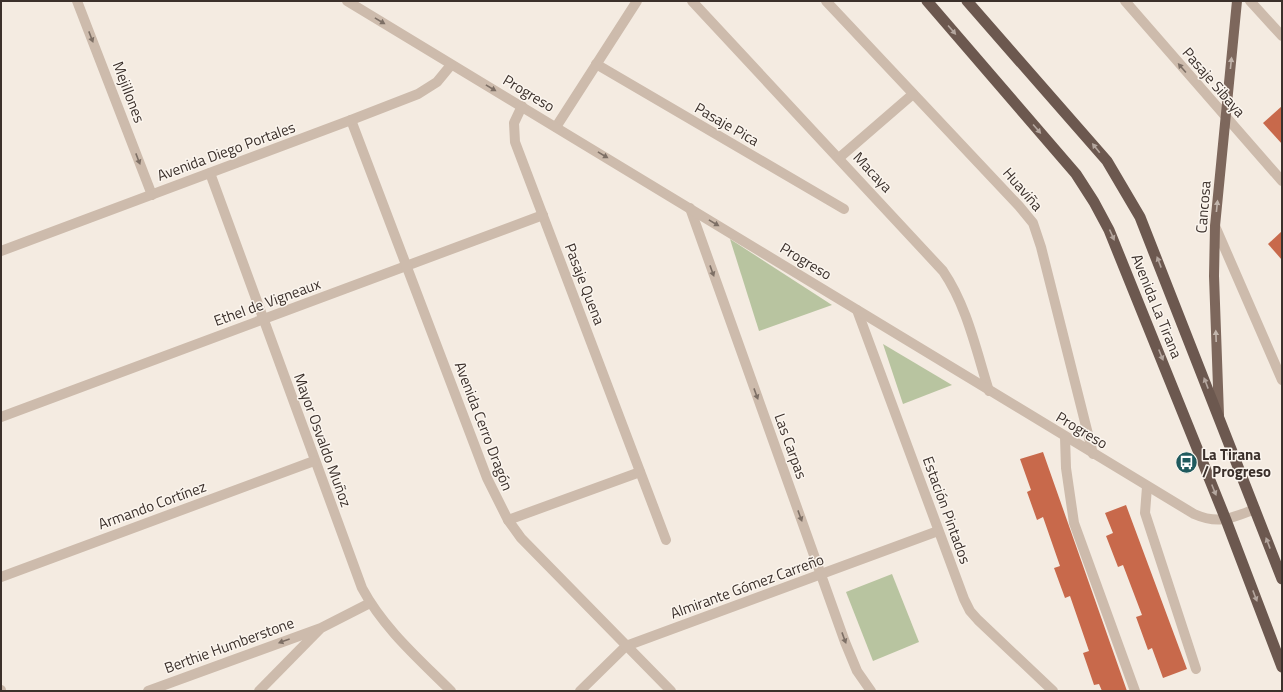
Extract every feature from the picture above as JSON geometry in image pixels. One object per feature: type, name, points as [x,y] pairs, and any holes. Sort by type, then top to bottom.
[{"type":"highway","name":"Avenida La Tirana","points":[[927,1],[1076,174],[1094,202],[1122,258],[1279,652],[1282,667]]},
{"type":"highway","name":"Avenida La Tirana","points":[[967,1],[1086,136],[1106,161],[1125,189],[1140,217],[1153,247],[1282,579]]},
{"type":"main road","name":"Cancosa","points":[[1219,417],[1214,276],[1215,226],[1237,1]]},
{"type":"street","name":"Mejillones","points":[[78,1],[152,195]]},
{"type":"street","name":"Progreso","points":[[347,1],[1147,487],[1202,518],[1226,520],[1255,509]]},
{"type":"street","points":[[556,127],[637,1]]},
{"type":"street","name":"Macaya","points":[[692,1],[934,259],[952,283],[964,311],[989,391]]},
{"type":"street","name":"Huaviña","points":[[826,1],[1019,206],[1033,223],[1041,247],[1093,454]]},
{"type":"street","name":"Pasaje Sibaya","points":[[1125,1],[1282,181]]},
{"type":"street","points":[[1250,1],[1282,36]]},
{"type":"street","name":"Pasaje Pica","points":[[596,64],[844,209]]},
{"type":"street","name":"Avenida Diego Portales","points":[[2,249],[152,195],[351,120],[428,89],[445,74],[451,65]]},
{"type":"street","points":[[839,158],[913,94]]},
{"type":"street","name":"Pasaje Quena","points":[[522,106],[514,123],[513,132],[666,540]]},
{"type":"street","name":"Avenida Cerro Dragón","points":[[351,120],[487,478],[508,520],[536,554],[671,691]]},
{"type":"street","name":"Mayor Osvaldo Muñoz","points":[[210,173],[355,573],[370,603],[392,632],[451,691]]},
{"type":"street","name":"Las Carpas","points":[[690,208],[854,664],[871,691]]},
{"type":"street","name":"Ethel de Vigneaux","points":[[1,417],[543,215]]},
{"type":"street","points":[[1215,226],[1282,380]]},
{"type":"street","name":"Estación Pintados","points":[[857,310],[938,531],[970,611],[1053,691]]},
{"type":"street","points":[[1065,437],[1066,468],[1074,523],[1135,691]]},
{"type":"street","name":"Armando Cortínez","points":[[1,577],[314,461]]},
{"type":"street","points":[[508,520],[640,472]]},
{"type":"street","points":[[1147,487],[1145,513],[1196,669]]},
{"type":"street","name":"Almirante Gómez Carreño","points":[[580,691],[626,646],[938,531]]},
{"type":"street","name":"Berthie Humberstone","points":[[148,691],[321,628],[370,603]]},
{"type":"street","name":"Berthie Humberstone","points":[[259,691],[321,628]]},
{"type":"green space","points":[[730,239],[832,305],[759,331]]},
{"type":"green space","points":[[883,344],[952,385],[903,404]]},
{"type":"green space","points":[[892,574],[919,642],[873,661],[846,592]]},
{"type":"building","points":[[1282,106],[1282,144],[1263,123]]},
{"type":"building","points":[[1282,231],[1282,260],[1268,244]]},
{"type":"building","points":[[1043,452],[1127,691],[1102,691],[1099,684],[1094,685],[1083,653],[1089,651],[1070,596],[1065,598],[1054,568],[1060,566],[1043,517],[1037,520],[1027,492],[1031,490],[1020,459]]},
{"type":"building","points":[[1126,505],[1187,669],[1163,678],[1152,648],[1148,650],[1136,617],[1142,615],[1123,565],[1118,567],[1106,536],[1113,533],[1105,513]]},
{"type":"place","name":"La Tirana / Progreso","points":[[1186,463]]}]
